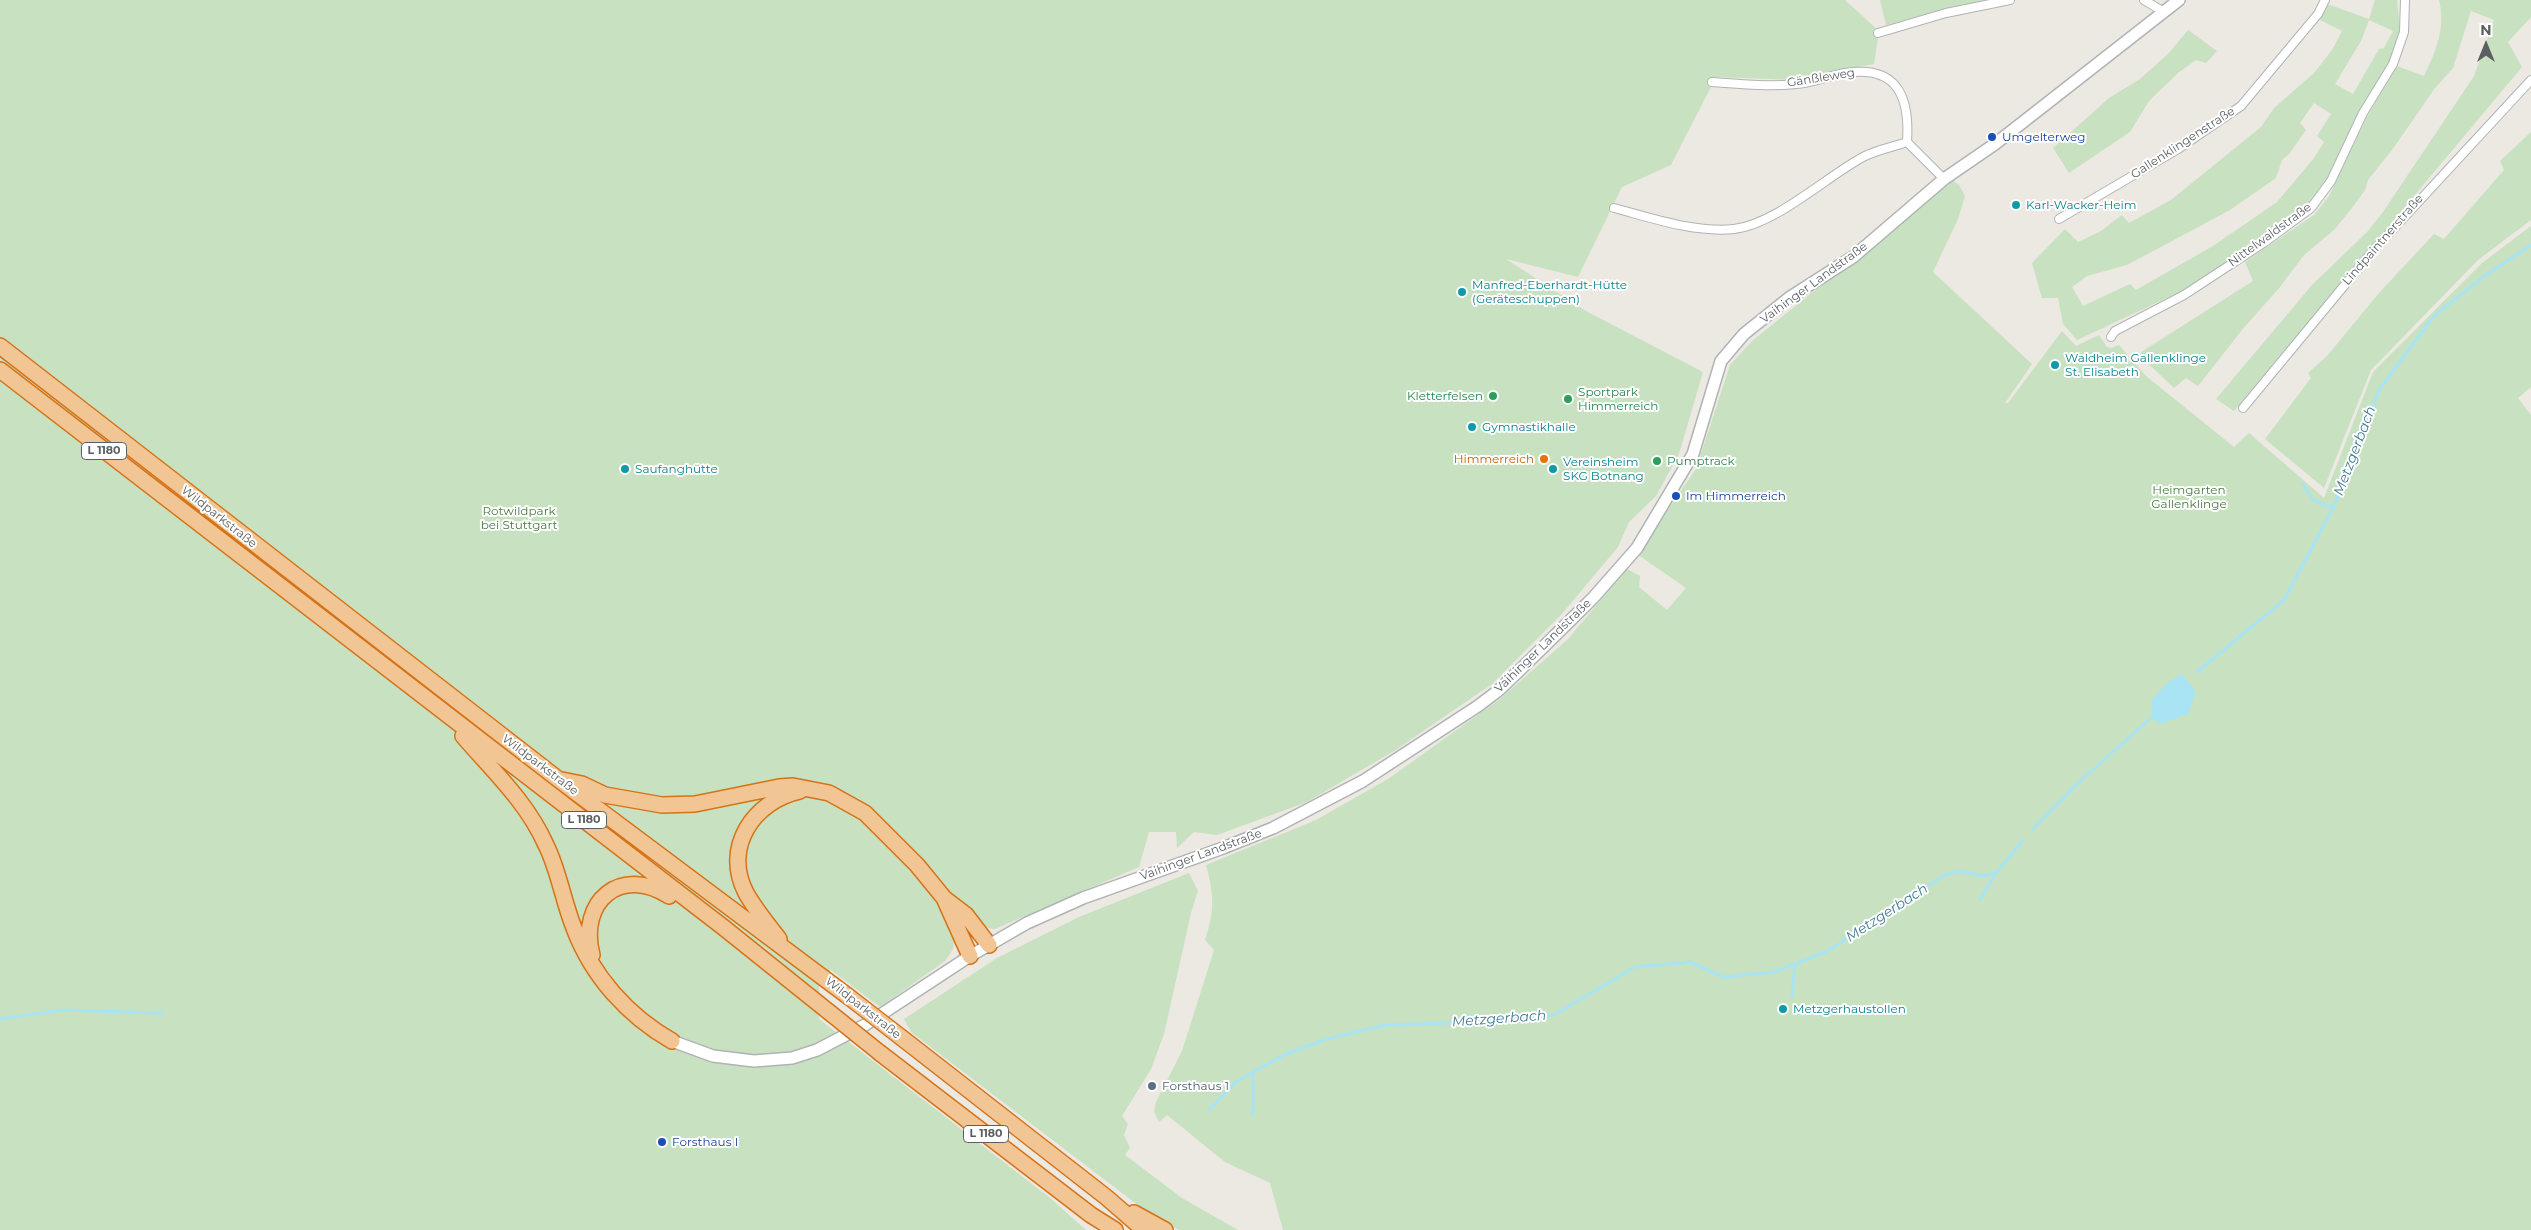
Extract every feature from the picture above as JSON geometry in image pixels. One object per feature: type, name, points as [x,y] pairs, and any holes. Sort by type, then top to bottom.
[{"type":"highway","name":"Wildparkstraße","points":[[0,346],[558,779],[790,952],[1106,1197]]},
{"type":"highway","name":"Wildparkstraße","points":[[0,370],[444,714],[723,927],[880,1052],[1091,1215]]},
{"type":"highway","name":"L 1180","points":[[444,714],[511,789],[538,829],[553,860],[574,928],[587,959],[626,1006],[648,1027],[672,1041]]},
{"type":"highway","name":"L 1180","points":[[558,779],[582,784],[613,797],[662,805],[695,804],[779,786],[813,788],[842,799],[865,813],[906,853],[944,898],[966,915],[989,945]]},
{"type":"highway","name":"L 1180","points":[[790,952],[746,893],[740,873],[740,840],[748,825],[767,805],[789,794],[813,788]]},
{"type":"highway","name":"L 1180","points":[[596,968],[589,937],[591,915],[601,901],[614,890],[632,885],[654,887],[706,921],[723,927]]},
{"type":"highway","name":"L 1180","points":[[944,898],[970,956]]},
{"type":"highway","name":"L 1180","points":[[1106,1197],[1144,1230]]},
{"type":"highway","name":"L 1180","points":[[1106,1197],[1165,1230]]},
{"type":"highway","name":"L 1180","points":[[1091,1215],[1115,1230]]},
{"type":"highway","points":[[1091,1215],[1099,1230]]},
{"type":"street","points":[[1878,33],[1946,13],[2010,0]]},
{"type":"street","points":[[2144,0],[2164,12]]},
{"type":"street","name":"Vaihinger Landstraße","points":[[672,1041],[697,1051],[728,1059],[762,1061],[798,1056],[838,1040],[865,1025],[970,956],[1027,922],[1062,907],[1223,848],[1320,805],[1398,759],[1499,690],[1593,598],[1637,548],[1693,454],[1714,379],[1721,361],[1732,347],[1789,298],[1853,257],[1944,179],[1995,144],[2179,0]]},
{"type":"street","name":"Gallenklingenstraße","points":[[2059,219],[2178,149],[2241,106],[2318,14],[2325,0]]},
{"type":"street","name":"Nittelwaldstraße","points":[[2110,337],[2115,331],[2200,285],[2265,242],[2311,208],[2331,181],[2363,113],[2393,64],[2404,32],[2405,0]]},
{"type":"street","name":"Gänßleweg","points":[[1712,82],[1796,84],[1866,71],[1882,74],[1895,84],[1904,100],[1908,117],[1906,142]]},
{"type":"street","name":"Lindpaintnerstraße","points":[[2244,408],[2372,252],[2531,80]]},
{"type":"street","points":[[1614,208],[1669,222],[1709,229],[1735,229],[1758,222],[1780,210],[1864,156],[1906,142],[1944,179]]},
{"type":"green space","name":"Rotwildpark bei Stuttgart","points":[[0,0],[1845,0],[1879,31],[1874,64],[1797,80],[1716,77],[1671,165],[1622,187],[1578,277],[1506,259],[1586,311],[1703,372],[1679,454],[1656,496],[1629,522],[1618,547],[1561,615],[1492,684],[1394,751],[1307,802],[1217,835],[1194,832],[1177,848],[1176,832],[1149,832],[1139,867],[995,929],[981,925],[968,914],[917,852],[908,864],[942,907],[955,939],[953,949],[945,961],[880,1007],[831,970],[819,986],[819,1019],[1050,1198],[1086,1230],[0,1230]]},
{"type":"green space","points":[[1880,0],[1987,0],[1886,25]]},
{"type":"green space","points":[[2375,0],[2397,0],[2400,33],[2390,62],[2364,103],[2326,180],[2305,208],[2184,290],[2077,340],[2063,324],[2058,298],[2042,298],[2032,263],[2065,229],[2078,242],[2101,231],[2122,215],[2129,223],[2171,200],[2261,127],[2274,108],[2314,73],[2332,50],[2342,31],[2320,20],[2327,4],[2369,19]],"holes":[[[2369,20],[2393,31],[2384,48],[2379,49],[2353,94],[2335,84],[2361,41]],[[2314,103],[2331,114],[2317,136],[2324,142],[2314,158],[2277,202],[2213,246],[2136,290],[2130,284],[2083,306],[2072,287],[2087,276],[2127,265],[2230,210],[2276,178],[2282,160],[2289,154],[2306,130],[2300,123]]]},
{"type":"green space","points":[[2439,0],[2531,0],[2531,17],[2508,42],[2522,67],[2234,411],[2216,399],[2312,285],[2368,231],[2383,212],[2474,76],[2494,20],[2471,11],[2453,68],[2435,88],[2392,150],[2368,180],[2365,190],[2352,208],[2334,230],[2304,255],[2198,386],[2186,378],[2174,388],[2138,354],[2253,281],[2245,262],[2314,215],[2329,196],[2368,115],[2397,66],[2424,76],[2439,39],[2441,10]]},
{"type":"green space","points":[[2188,30],[2217,51],[2206,63],[2196,60],[2178,73],[2149,101],[2130,132],[2069,173],[2053,148],[2109,98],[2140,79],[2169,53]]},
{"type":"green space","points":[[2531,132],[2531,220],[2478,260],[2371,370],[2324,488],[2265,439],[2311,378],[2308,373],[2327,356],[2379,293],[2434,234],[2444,239],[2504,170],[2500,161]]},
{"type":"green space","name":"Heimgarten Gallenklinge","points":[[1952,180],[1959,185],[1965,196],[1958,219],[1933,272],[2032,364],[2005,403],[2008,403],[2062,331],[2076,346],[2099,335],[2107,347],[2111,348],[2119,345],[2146,376],[2234,447],[2249,433],[2324,498],[2373,372],[2482,263],[2531,226],[2531,387],[2518,398],[2531,415],[2531,1230],[1283,1230],[1270,1183],[1225,1162],[1167,1115],[1159,1122],[1154,1112],[1156,1102],[1182,1051],[1214,950],[1205,940],[1212,911],[1211,885],[1206,865],[1316,820],[1388,779],[1500,699],[1568,639],[1627,569],[1640,576],[1639,587],[1667,610],[1686,588],[1637,554],[1696,469],[1730,365],[1752,341]]},
{"type":"green space","points":[[1189,873],[1198,891],[1191,913],[1164,1034],[1151,1069],[1122,1116],[1128,1124],[1124,1135],[1130,1148],[1125,1155],[1182,1198],[1238,1230],[1179,1230],[1143,1209],[911,1032],[904,1019],[997,958],[1079,917]]},
{"type":"water","points":[[2182,674],[2196,692],[2188,714],[2159,724],[2152,717],[2152,700],[2167,683]]},
{"type":"waterway","name":"Metzgerbach","points":[[2197,672],[2284,600],[2335,504],[2379,390],[2434,316],[2486,275],[2531,245]]},
{"type":"waterway","points":[[2303,484],[2313,500],[2333,508]]},
{"type":"waterway","name":"Metzgerbach","points":[[2033,829],[2077,784],[2152,717]]},
{"type":"waterway","name":"Metzgerbach","points":[[1209,1110],[1237,1081],[1284,1055],[1326,1039],[1386,1025],[1514,1021],[1554,1015],[1635,967],[1689,962],[1724,977],[1774,972],[1826,952],[1945,875],[1960,871],[1983,876],[1996,873],[2023,840]]},
{"type":"waterway","points":[[1980,900],[1996,873]]},
{"type":"waterway","points":[[1792,996],[1795,964]]},
{"type":"waterway","points":[[0,1019],[62,1010],[162,1013]]},
{"type":"waterway","points":[[1253,1073],[1253,1115]]},
{"type":"place","name":"Umgelterweg","points":[[1992,137]]},
{"type":"place","name":"Karl-Wacker-Heim","points":[[2016,205]]},
{"type":"place","name":"Manfred-Eberhardt-Hütte (Geräteschuppen)","points":[[1462,292]]},
{"type":"place","name":"Waldheim Gallenklinge St. Elisabeth","points":[[2055,365]]},
{"type":"place","name":"Kletterfelsen","points":[[1493,396]]},
{"type":"place","name":"Sportpark Himmerreich","points":[[1568,399]]},
{"type":"place","name":"Gymnastikhalle","points":[[1472,427]]},
{"type":"place","name":"Himmerreich","points":[[1544,459]]},
{"type":"place","name":"Pumptrack","points":[[1657,461]]},
{"type":"place","name":"Saufanghütte","points":[[625,469]]},
{"type":"place","name":"Vereinsheim SKG Botnang","points":[[1553,469]]},
{"type":"place","name":"Im Himmerreich","points":[[1676,496]]},
{"type":"place","name":"Metzgerhaustollen","points":[[1783,1009]]},
{"type":"place","name":"Forsthaus 1","points":[[1152,1086]]},
{"type":"place","name":"Forsthaus I","points":[[662,1142]]}]
